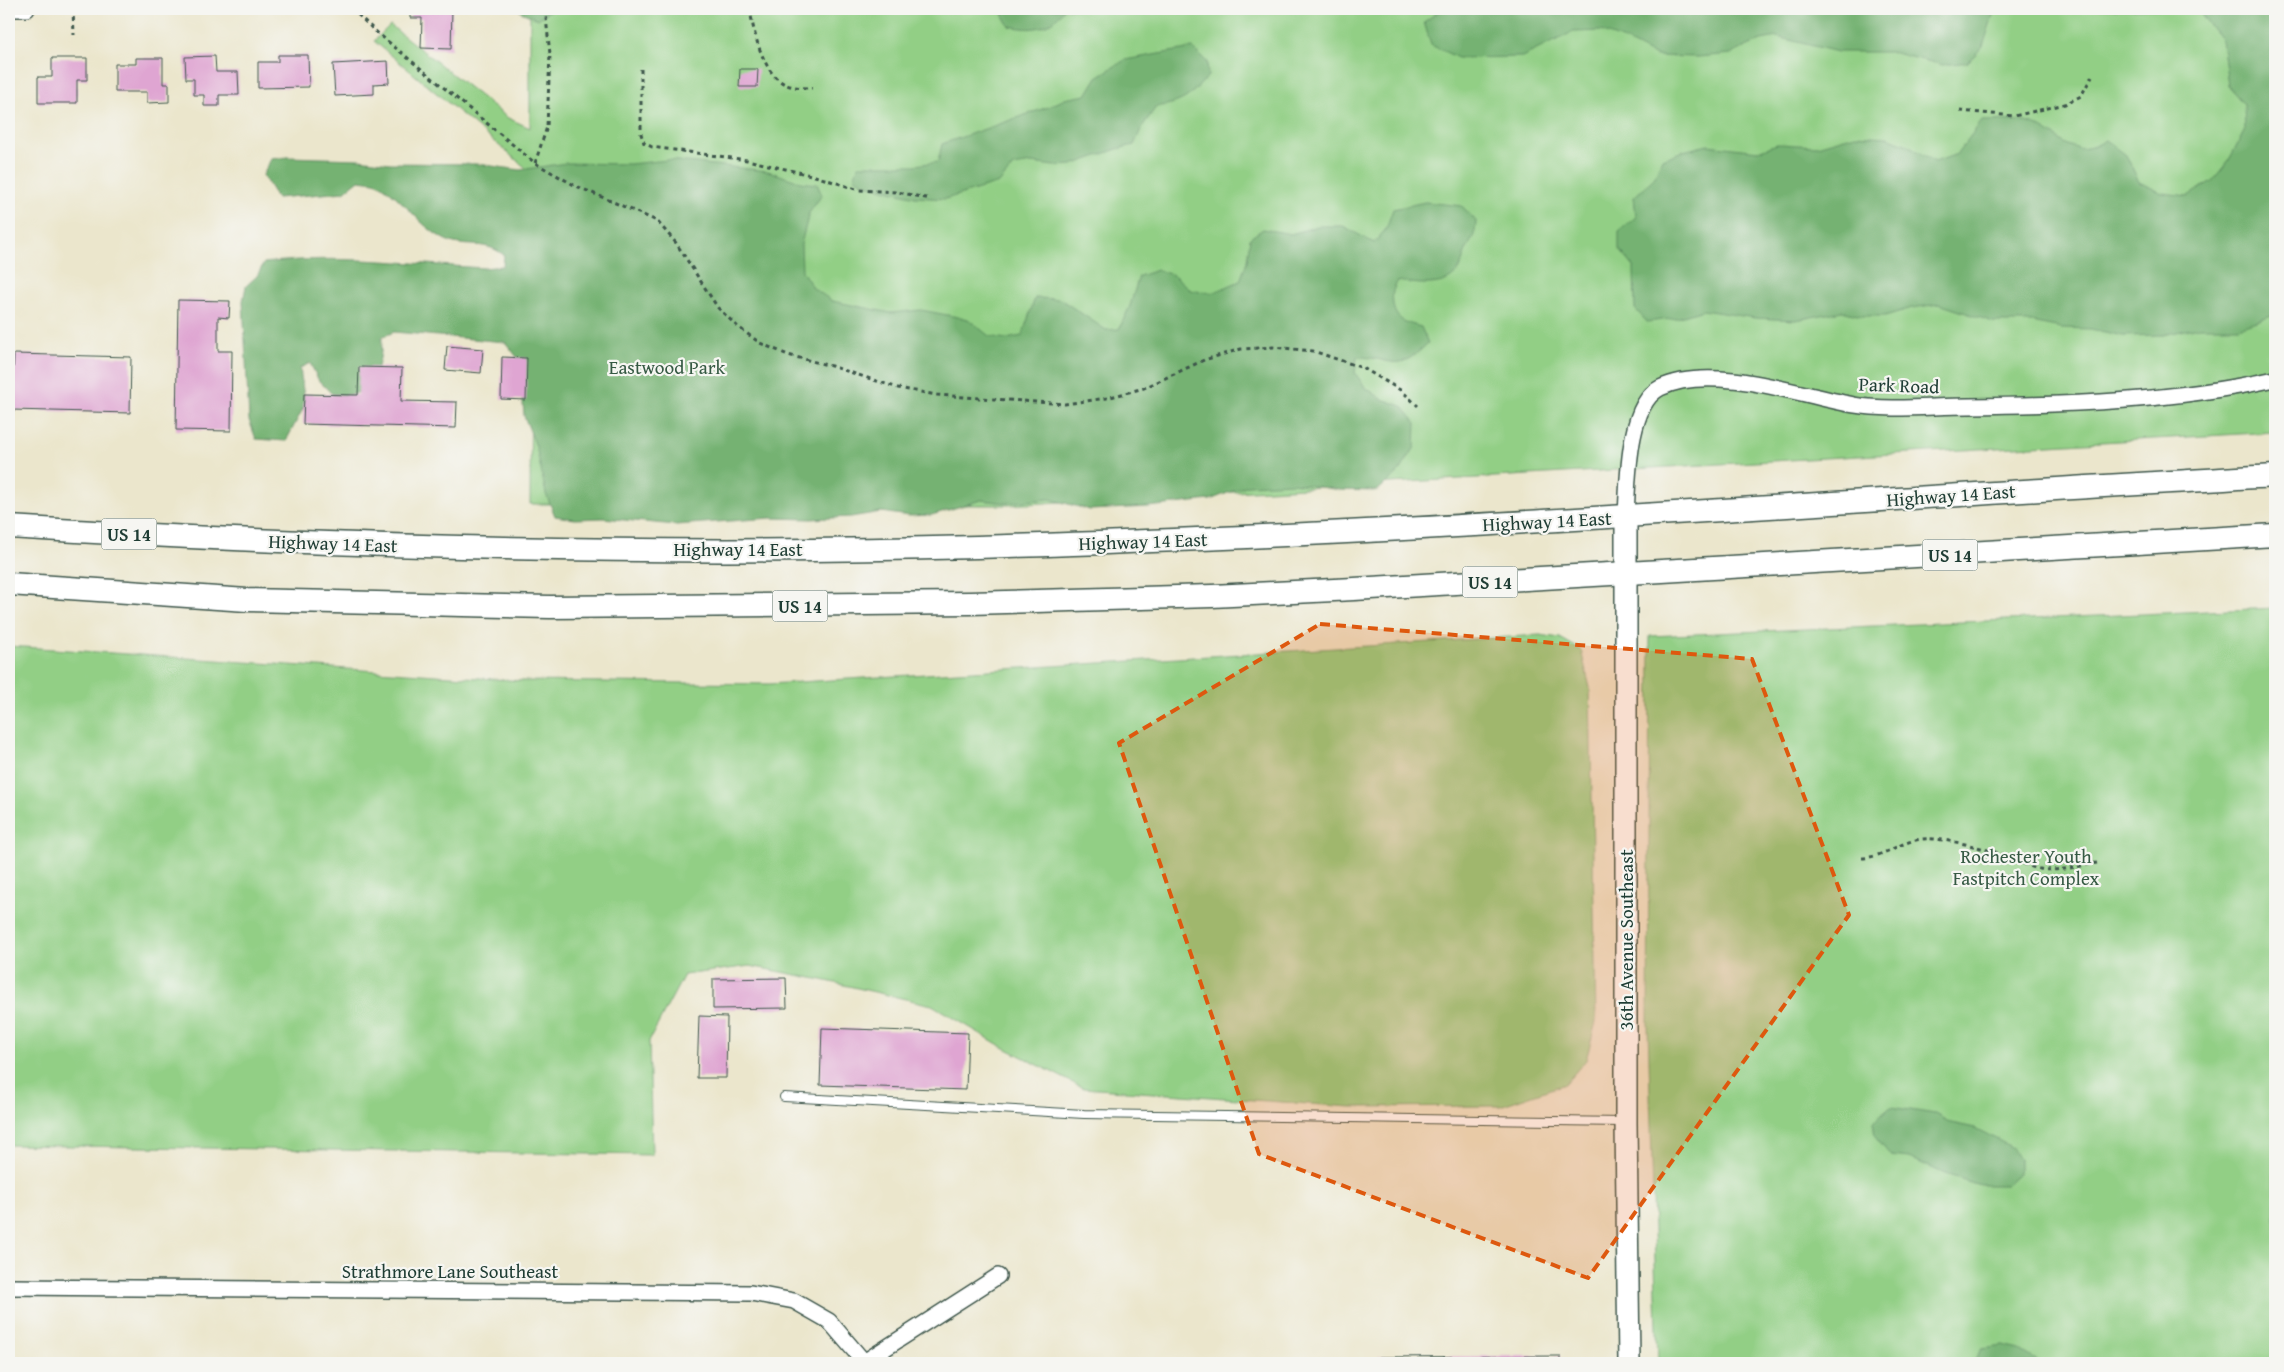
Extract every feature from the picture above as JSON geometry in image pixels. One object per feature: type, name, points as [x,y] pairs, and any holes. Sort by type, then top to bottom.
[{"type":"main road","name":"Highway 14 East","points":[[9,527],[249,541],[477,548],[793,550],[973,547],[1169,540],[1626,516],[2275,476]]},
{"type":"main road","name":"US 14","points":[[9,584],[266,600],[550,608],[970,603],[1212,596],[1625,574],[2275,535]]},
{"type":"street","points":[[9,9],[27,9]]},
{"type":"street","name":"Park Road","points":[[1626,516],[1630,465],[1637,421],[1650,396],[1659,389],[1680,381],[1700,378],[1743,382],[1857,405],[1906,407],[2087,404],[2238,388],[2275,379]]},
{"type":"street","name":"36th Avenue Southeast","points":[[1626,516],[1626,1122],[1629,1363]]},
{"type":"street","points":[[865,1362],[998,1276]]},
{"type":"street","name":"Strathmore Lane Southeast","points":[[9,1287],[751,1293],[794,1301],[828,1321],[865,1362]]},
{"type":"lane","points":[[784,1098],[1084,1114],[1626,1122]]},
{"type":"path","points":[[73,9],[74,35]]},
{"type":"path","points":[[352,9],[374,30],[535,163],[574,185],[657,221],[676,243],[718,308],[738,327],[760,343],[788,355],[831,366],[898,388],[937,395],[1065,404],[1107,398],[1144,388],[1204,360],[1242,349],[1273,347],[1313,351],[1363,368],[1402,391],[1418,406]]},
{"type":"path","points":[[535,163],[547,127],[550,54],[545,9]]},
{"type":"path","points":[[750,9],[753,29],[760,52],[776,78],[795,88],[812,88]]},
{"type":"path","points":[[642,68],[641,134],[644,142],[652,147],[747,160],[815,176],[859,190],[898,192],[930,199]]},
{"type":"path","points":[[1960,111],[2014,116],[2065,104],[2081,96],[2092,76]]},
{"type":"path","points":[[1862,858],[1876,857],[1911,840],[1932,838],[1982,849],[2039,869],[2059,870],[2097,863]]},
{"type":"highlighted area","points":[[1320,624],[1752,659],[1849,915],[1588,1278],[1259,1154],[1119,743]]},
{"type":"green space","points":[[518,9],[552,9],[538,19]]},
{"type":"green space","name":"Eastwood Park","points":[[530,9],[2275,9],[2275,432],[1009,505],[530,504],[532,173],[374,41],[390,25],[508,118],[530,128]]},
{"type":"green space","points":[[1005,9],[1064,9],[1059,16],[1047,25],[1025,28],[1009,26],[1003,16]]},
{"type":"green space","points":[[1442,9],[1995,9],[1983,46],[1968,62],[1943,65],[1891,52],[1838,52],[1777,37],[1761,40],[1731,54],[1698,57],[1656,56],[1629,42],[1601,31],[1573,32],[1522,57],[1458,58],[1431,45],[1424,22]]},
{"type":"green space","points":[[2199,9],[2275,9],[2275,315],[2238,327],[2199,327],[2163,335],[2123,336],[2091,329],[2061,328],[2031,322],[1993,322],[1939,304],[1912,308],[1885,316],[1861,316],[1842,311],[1796,320],[1755,318],[1703,310],[1677,318],[1647,322],[1635,309],[1634,267],[1619,249],[1619,231],[1636,217],[1634,197],[1654,178],[1662,159],[1683,151],[1708,145],[1758,151],[1777,144],[1817,146],[1855,135],[1887,137],[1908,145],[1935,162],[1957,154],[1982,121],[2021,121],[2043,129],[2075,148],[2094,146],[2106,140],[2126,155],[2139,182],[2162,193],[2188,196],[2213,180],[2229,160],[2245,129],[2244,104],[2228,86],[2222,40],[2202,16]]},
{"type":"green space","points":[[1193,48],[1207,62],[1208,76],[1196,89],[1180,101],[1156,107],[1142,127],[1134,145],[1072,165],[1054,166],[1032,163],[1013,166],[999,183],[945,199],[915,197],[871,186],[854,178],[859,165],[915,165],[938,162],[942,144],[1048,107],[1065,99],[1086,95],[1097,77],[1125,60]]},
{"type":"green space","name":"Eastwood Park","points":[[287,157],[359,159],[390,163],[478,164],[520,170],[566,163],[630,164],[668,160],[768,171],[800,182],[817,184],[822,195],[809,213],[801,244],[802,271],[813,288],[832,301],[891,313],[921,310],[968,319],[989,336],[1006,339],[1022,336],[1035,298],[1060,299],[1106,330],[1119,329],[1130,306],[1139,276],[1158,270],[1175,276],[1190,290],[1212,293],[1240,281],[1247,261],[1250,238],[1263,229],[1291,234],[1318,226],[1343,226],[1374,243],[1386,229],[1393,209],[1425,202],[1462,206],[1476,221],[1473,237],[1460,267],[1452,277],[1445,281],[1429,284],[1398,281],[1394,290],[1393,304],[1396,314],[1402,320],[1421,327],[1428,343],[1417,353],[1401,362],[1357,357],[1355,373],[1365,387],[1382,399],[1402,406],[1416,423],[1415,447],[1400,471],[1377,491],[1340,490],[1293,483],[1248,485],[1210,500],[1148,507],[1090,510],[1050,499],[1006,503],[981,500],[932,515],[909,516],[881,512],[851,517],[771,518],[676,525],[603,518],[575,519],[555,516],[546,494],[536,446],[524,416],[517,357],[505,342],[394,332],[382,337],[379,363],[370,387],[352,395],[332,394],[319,381],[310,363],[300,368],[305,405],[286,441],[256,439],[249,420],[243,301],[246,286],[257,276],[264,263],[318,259],[402,262],[484,268],[503,266],[504,255],[488,247],[458,244],[442,238],[426,226],[389,191],[381,185],[370,181],[359,180],[344,192],[277,198],[263,175],[271,159]]},
{"type":"green space","name":"Rochester Youth Fastpitch Complex","points":[[2275,608],[2275,1363],[1658,1363],[1648,1026],[1650,636]]},
{"type":"green space","points":[[1540,635],[1560,638],[1581,650],[1590,688],[1596,1022],[1586,1060],[1565,1084],[1500,1106],[1352,1107],[1083,1088],[1001,1046],[932,1005],[750,966],[684,975],[649,1041],[652,1155],[9,1145],[9,646],[524,681],[769,684]]},
{"type":"green space","points":[[1891,1107],[1935,1114],[1951,1123],[1975,1128],[2013,1148],[2019,1160],[2019,1173],[2006,1185],[1980,1185],[1945,1174],[1910,1158],[1891,1156],[1875,1137],[1873,1121]]},
{"type":"green space","points":[[2003,1346],[2020,1350],[2041,1363],[1972,1363],[1982,1349]]},
{"type":"building","points":[[410,9],[452,9],[451,49],[421,48],[422,18],[410,18]]},
{"type":"building","points":[[278,55],[308,55],[309,87],[258,88],[258,62],[278,62]]},
{"type":"building","points":[[215,56],[216,72],[238,72],[239,95],[219,95],[219,106],[204,106],[204,95],[194,95],[194,79],[186,79],[185,57]]},
{"type":"building","points":[[9,58],[12,58],[12,112],[9,112]]},
{"type":"building","points":[[52,58],[87,58],[87,80],[77,80],[77,103],[38,103],[38,77],[52,77]]},
{"type":"building","points":[[136,58],[163,58],[163,84],[169,84],[169,102],[147,103],[147,92],[115,92],[115,64],[136,64]]},
{"type":"building","points":[[388,61],[389,83],[374,84],[374,94],[335,96],[333,64]]},
{"type":"building","points":[[740,69],[758,69],[757,87],[739,87]]},
{"type":"building","points":[[178,300],[230,301],[229,318],[218,317],[218,351],[232,351],[231,431],[176,430]]},
{"type":"building","points":[[447,346],[483,349],[481,373],[445,370]]},
{"type":"building","points":[[14,354],[131,357],[130,413],[12,410]]},
{"type":"building","points":[[502,357],[527,358],[526,400],[501,399]]},
{"type":"building","points":[[359,367],[402,368],[401,401],[457,402],[456,428],[303,424],[304,394],[358,395]]},
{"type":"building","points":[[786,978],[787,1008],[713,1009],[713,979]]},
{"type":"building","points":[[699,1016],[727,1017],[726,1078],[697,1078]]},
{"type":"building","points":[[822,1028],[968,1033],[966,1090],[820,1085]]},
{"type":"building","points":[[1560,1356],[1560,1363],[1379,1363],[1379,1357]]}]
